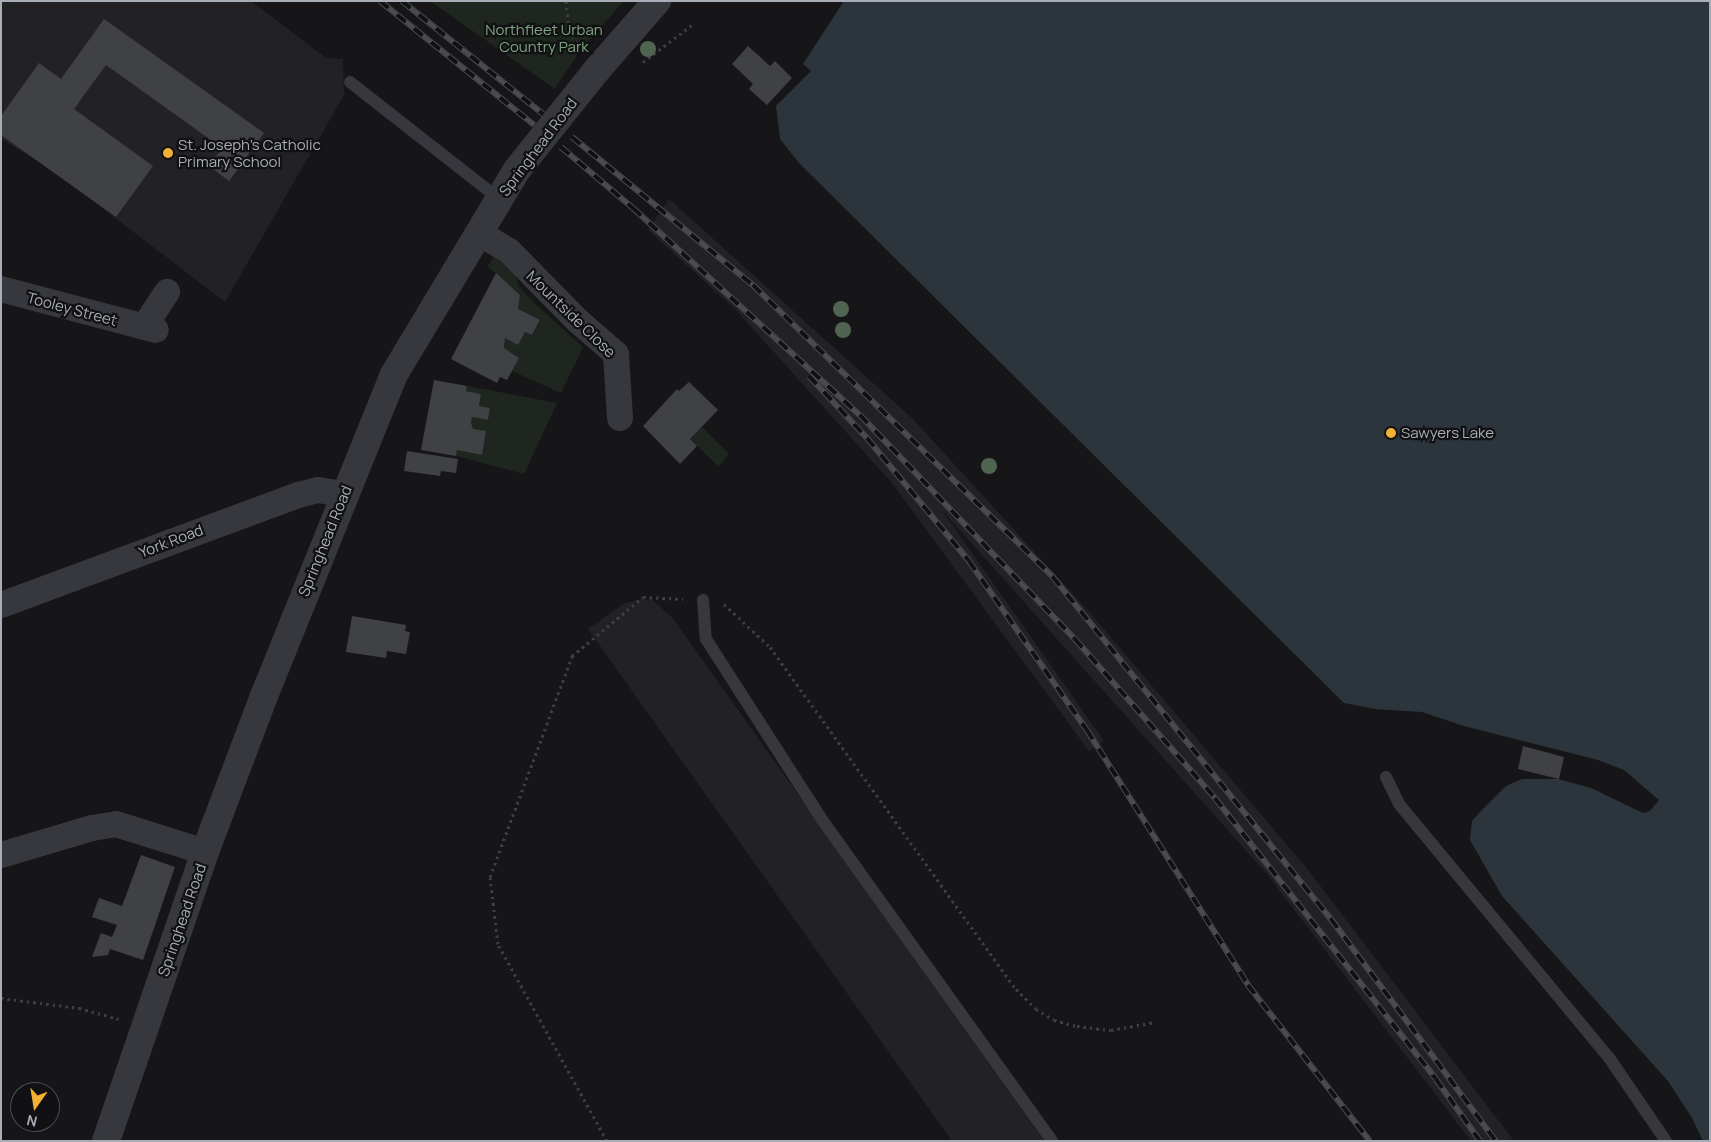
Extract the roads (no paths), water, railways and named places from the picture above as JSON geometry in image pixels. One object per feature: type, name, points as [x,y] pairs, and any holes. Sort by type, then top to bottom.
[{"type":"street","name":"Springhead Road","points":[[106,1141],[205,852],[344,494],[401,361],[479,233],[498,198],[588,60],[657,1]]},
{"type":"street","name":"Mountside Close","points":[[479,233],[509,251],[578,321],[616,354],[620,418]]},
{"type":"street","name":"Tooley Street","points":[[1,289],[150,329],[167,292]]},
{"type":"street","name":"York Road","points":[[1,605],[298,495],[318,490],[344,494]]},
{"type":"street","points":[[1,855],[92,828],[116,824],[205,852]]},
{"type":"lane","points":[[350,82],[498,198]]},
{"type":"lane","points":[[703,600],[706,639],[823,821],[1052,1141]]},
{"type":"lane","points":[[1386,777],[1399,804],[1610,1059],[1666,1141]]},
{"type":"railway","points":[[380,1],[534,125]]},
{"type":"railway","points":[[402,1],[543,114]]},
{"type":"railway","points":[[572,137],[753,285],[1053,577],[1331,919],[1496,1141]]},
{"type":"railway","points":[[561,147],[633,208],[860,415],[1075,639],[1215,798],[1436,1079],[1480,1141]]},
{"type":"railway","points":[[809,376],[867,438],[969,561],[1087,730],[1248,985],[1370,1141]]},
{"type":"place","name":"St. Joseph's Catholic Primary School","points":[[168,153]]},
{"type":"place","name":"Sawyers Lake","points":[[1391,433]]},
{"type":"park label","name":"Northfleet Urban Country Park","points":[[544,38]]}]
